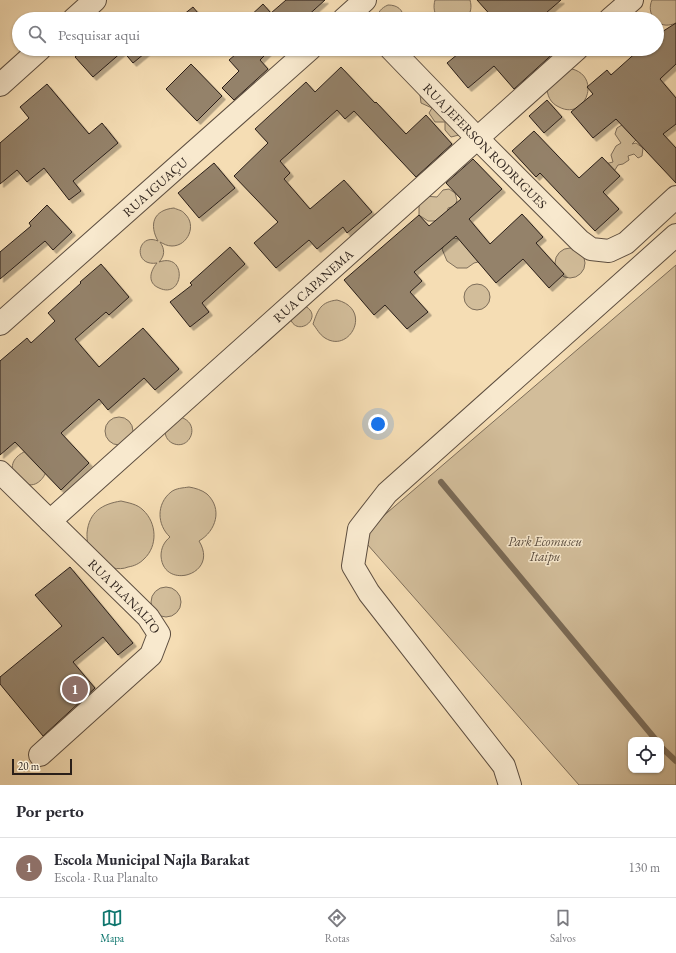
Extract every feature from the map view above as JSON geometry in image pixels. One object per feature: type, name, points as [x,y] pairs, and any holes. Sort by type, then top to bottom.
[{"type":"street","points":[[82,12],[95,0]]},
{"type":"street","points":[[618,12],[632,0]]},
{"type":"street","points":[[0,85],[32,56]]},
{"type":"street","name":"RUA IGUAÇU","points":[[0,324],[302,56]]},
{"type":"street","name":"RUA JEFERSON RODRIGUES","points":[[398,56],[580,241],[591,249],[608,251],[626,243],[676,197]]},
{"type":"street","name":"RUA CAPANEMA","points":[[50,521],[569,56]]},
{"type":"street","points":[[510,785],[504,766],[369,593],[353,566],[359,529],[387,493],[676,235]]},
{"type":"street","name":"RUA PLANALTO","points":[[0,472],[148,617],[159,634],[151,655],[40,755]]},
{"type":"green space","points":[[435,0],[470,0],[471,8],[470,12],[435,12]]},
{"type":"green space","points":[[652,0],[676,0],[676,23],[671,25],[664,24],[664,12],[651,12],[650,5]]},
{"type":"green space","points":[[388,5],[394,6],[399,8],[402,12],[379,12],[383,7]]},
{"type":"green space","points":[[566,68],[578,71],[585,77],[588,86],[584,102],[577,108],[569,110],[559,107],[553,103],[548,96],[547,90],[547,87]]},
{"type":"green space","points":[[420,95],[463,134],[451,137],[445,130],[445,122],[435,122],[429,113],[432,108],[421,103]]},
{"type":"green space","points":[[625,123],[638,138],[632,144],[636,143],[643,148],[642,156],[638,158],[634,154],[628,156],[629,160],[618,165],[613,173],[605,164],[613,162],[611,155],[616,146],[621,143],[615,134],[617,128]]},
{"type":"green space","points":[[449,189],[455,193],[457,200],[455,206],[448,208],[447,214],[438,221],[428,221],[419,215],[419,205],[424,196],[437,197],[443,190]]},
{"type":"green space","points":[[174,208],[183,212],[189,219],[190,229],[186,239],[178,245],[169,246],[160,242],[164,252],[159,262],[168,261],[175,264],[178,269],[178,282],[174,288],[167,290],[155,286],[151,280],[151,273],[157,263],[149,263],[144,260],[140,250],[145,241],[158,241],[154,229],[157,215],[167,209]]},
{"type":"green space","points":[[448,238],[463,240],[482,261],[474,263],[467,268],[457,268],[447,261],[442,249]]},
{"type":"green space","points":[[570,248],[580,253],[585,263],[580,273],[570,278],[560,273],[555,263],[560,253]]},
{"type":"green space","name":"Park Ecomuseu Itaipu","points":[[676,265],[676,785],[579,785],[360,536]]},
{"type":"green space","points":[[477,284],[486,288],[490,297],[486,306],[477,310],[468,306],[464,297],[468,288]]},
{"type":"green space","points":[[337,300],[348,305],[354,312],[356,320],[354,328],[349,335],[342,340],[334,341],[325,338],[313,324],[321,307],[327,302]]},
{"type":"green space","points":[[305,306],[312,315],[311,320],[308,324],[298,327],[293,324],[290,318]]},
{"type":"green space","points":[[119,417],[129,421],[133,431],[129,441],[119,445],[109,441],[105,431],[109,421]]},
{"type":"green space","points":[[180,417],[187,420],[191,425],[192,430],[191,436],[188,440],[184,444],[178,445],[169,441],[165,430]]},
{"type":"green space","points":[[29,450],[47,469],[40,481],[30,485],[26,484],[14,474],[12,466],[13,462],[18,456]]},
{"type":"green space","points":[[189,487],[203,491],[207,494],[215,506],[216,513],[210,532],[199,541],[203,553],[202,563],[197,570],[189,574],[179,576],[171,573],[164,567],[161,556],[162,548],[170,537],[163,527],[160,514],[163,502],[171,492],[177,489]]},
{"type":"green space","points":[[121,501],[136,505],[148,515],[153,528],[154,541],[149,554],[142,561],[132,566],[116,569],[110,566],[89,548],[87,543],[87,533],[90,520],[98,510],[108,504]]},
{"type":"green space","points":[[166,587],[177,591],[181,602],[177,613],[166,617],[155,613],[151,602],[155,591]]},
{"type":"building","points":[[286,0],[325,0],[312,12],[272,12]]},
{"type":"building","points":[[477,0],[561,0],[547,12],[488,12]]},
{"type":"building","points":[[263,4],[270,12],[254,12]]},
{"type":"building","points":[[193,7],[197,12],[187,12]]},
{"type":"building","points":[[676,23],[676,64],[660,79],[676,98],[676,124],[663,134],[676,148],[676,183],[616,119],[593,138],[571,112],[593,94],[587,87],[607,70],[611,75],[632,56],[664,56],[664,31]]},
{"type":"building","points":[[76,56],[117,56],[93,77],[75,57]]},
{"type":"building","points":[[127,56],[142,56],[133,63]]},
{"type":"building","points":[[234,56],[264,56],[260,60],[268,69],[234,100],[222,88],[239,71],[229,60]]},
{"type":"building","points":[[456,56],[550,56],[514,89],[494,66],[468,88],[447,63]]},
{"type":"building","points":[[191,64],[222,96],[197,121],[166,89]]},
{"type":"building","points":[[341,67],[406,134],[426,115],[452,144],[416,177],[354,111],[345,119],[337,110],[280,161],[290,173],[284,179],[310,209],[344,180],[372,212],[347,233],[343,227],[317,249],[309,240],[276,268],[254,243],[278,222],[234,176],[268,143],[255,129],[306,82],[315,92]]},
{"type":"building","points":[[47,84],[89,134],[102,123],[118,143],[73,181],[81,191],[69,200],[44,168],[27,182],[17,170],[0,184],[0,143],[29,118],[20,107]]},
{"type":"building","points":[[547,100],[562,117],[544,133],[529,116]]},
{"type":"building","points":[[534,131],[579,178],[602,157],[620,176],[603,192],[619,209],[595,231],[540,173],[536,177],[512,151]]},
{"type":"building","points":[[473,159],[502,189],[469,219],[490,244],[522,214],[543,237],[536,243],[564,274],[549,288],[523,259],[496,283],[456,236],[414,272],[422,281],[410,292],[428,312],[407,329],[385,305],[374,315],[344,280],[419,215],[429,226],[461,199],[446,183]]},
{"type":"building","points":[[214,163],[235,188],[199,218],[178,193]]},
{"type":"building","points":[[47,205],[72,232],[53,250],[45,241],[0,279],[0,252],[31,226],[29,223]]},
{"type":"building","points":[[230,247],[245,264],[202,303],[209,312],[190,327],[170,302],[192,285],[190,283]]},
{"type":"building","points":[[101,264],[129,297],[109,315],[106,312],[75,339],[99,367],[143,328],[179,369],[155,390],[144,378],[108,410],[99,399],[61,433],[89,463],[61,490],[15,442],[0,455],[0,361],[27,338],[31,343],[55,321],[48,313]]},
{"type":"building","points":[[70,567],[133,643],[118,655],[103,637],[73,662],[95,688],[43,736],[0,684],[0,677],[62,626],[35,595]]},
{"type":"waterway","points":[[441,482],[654,737]]},
{"type":"waterway","points":[[664,750],[676,761]]},
{"type":"place","name":"Escola Municipal Najla Barakat","points":[[75,689]]}]
